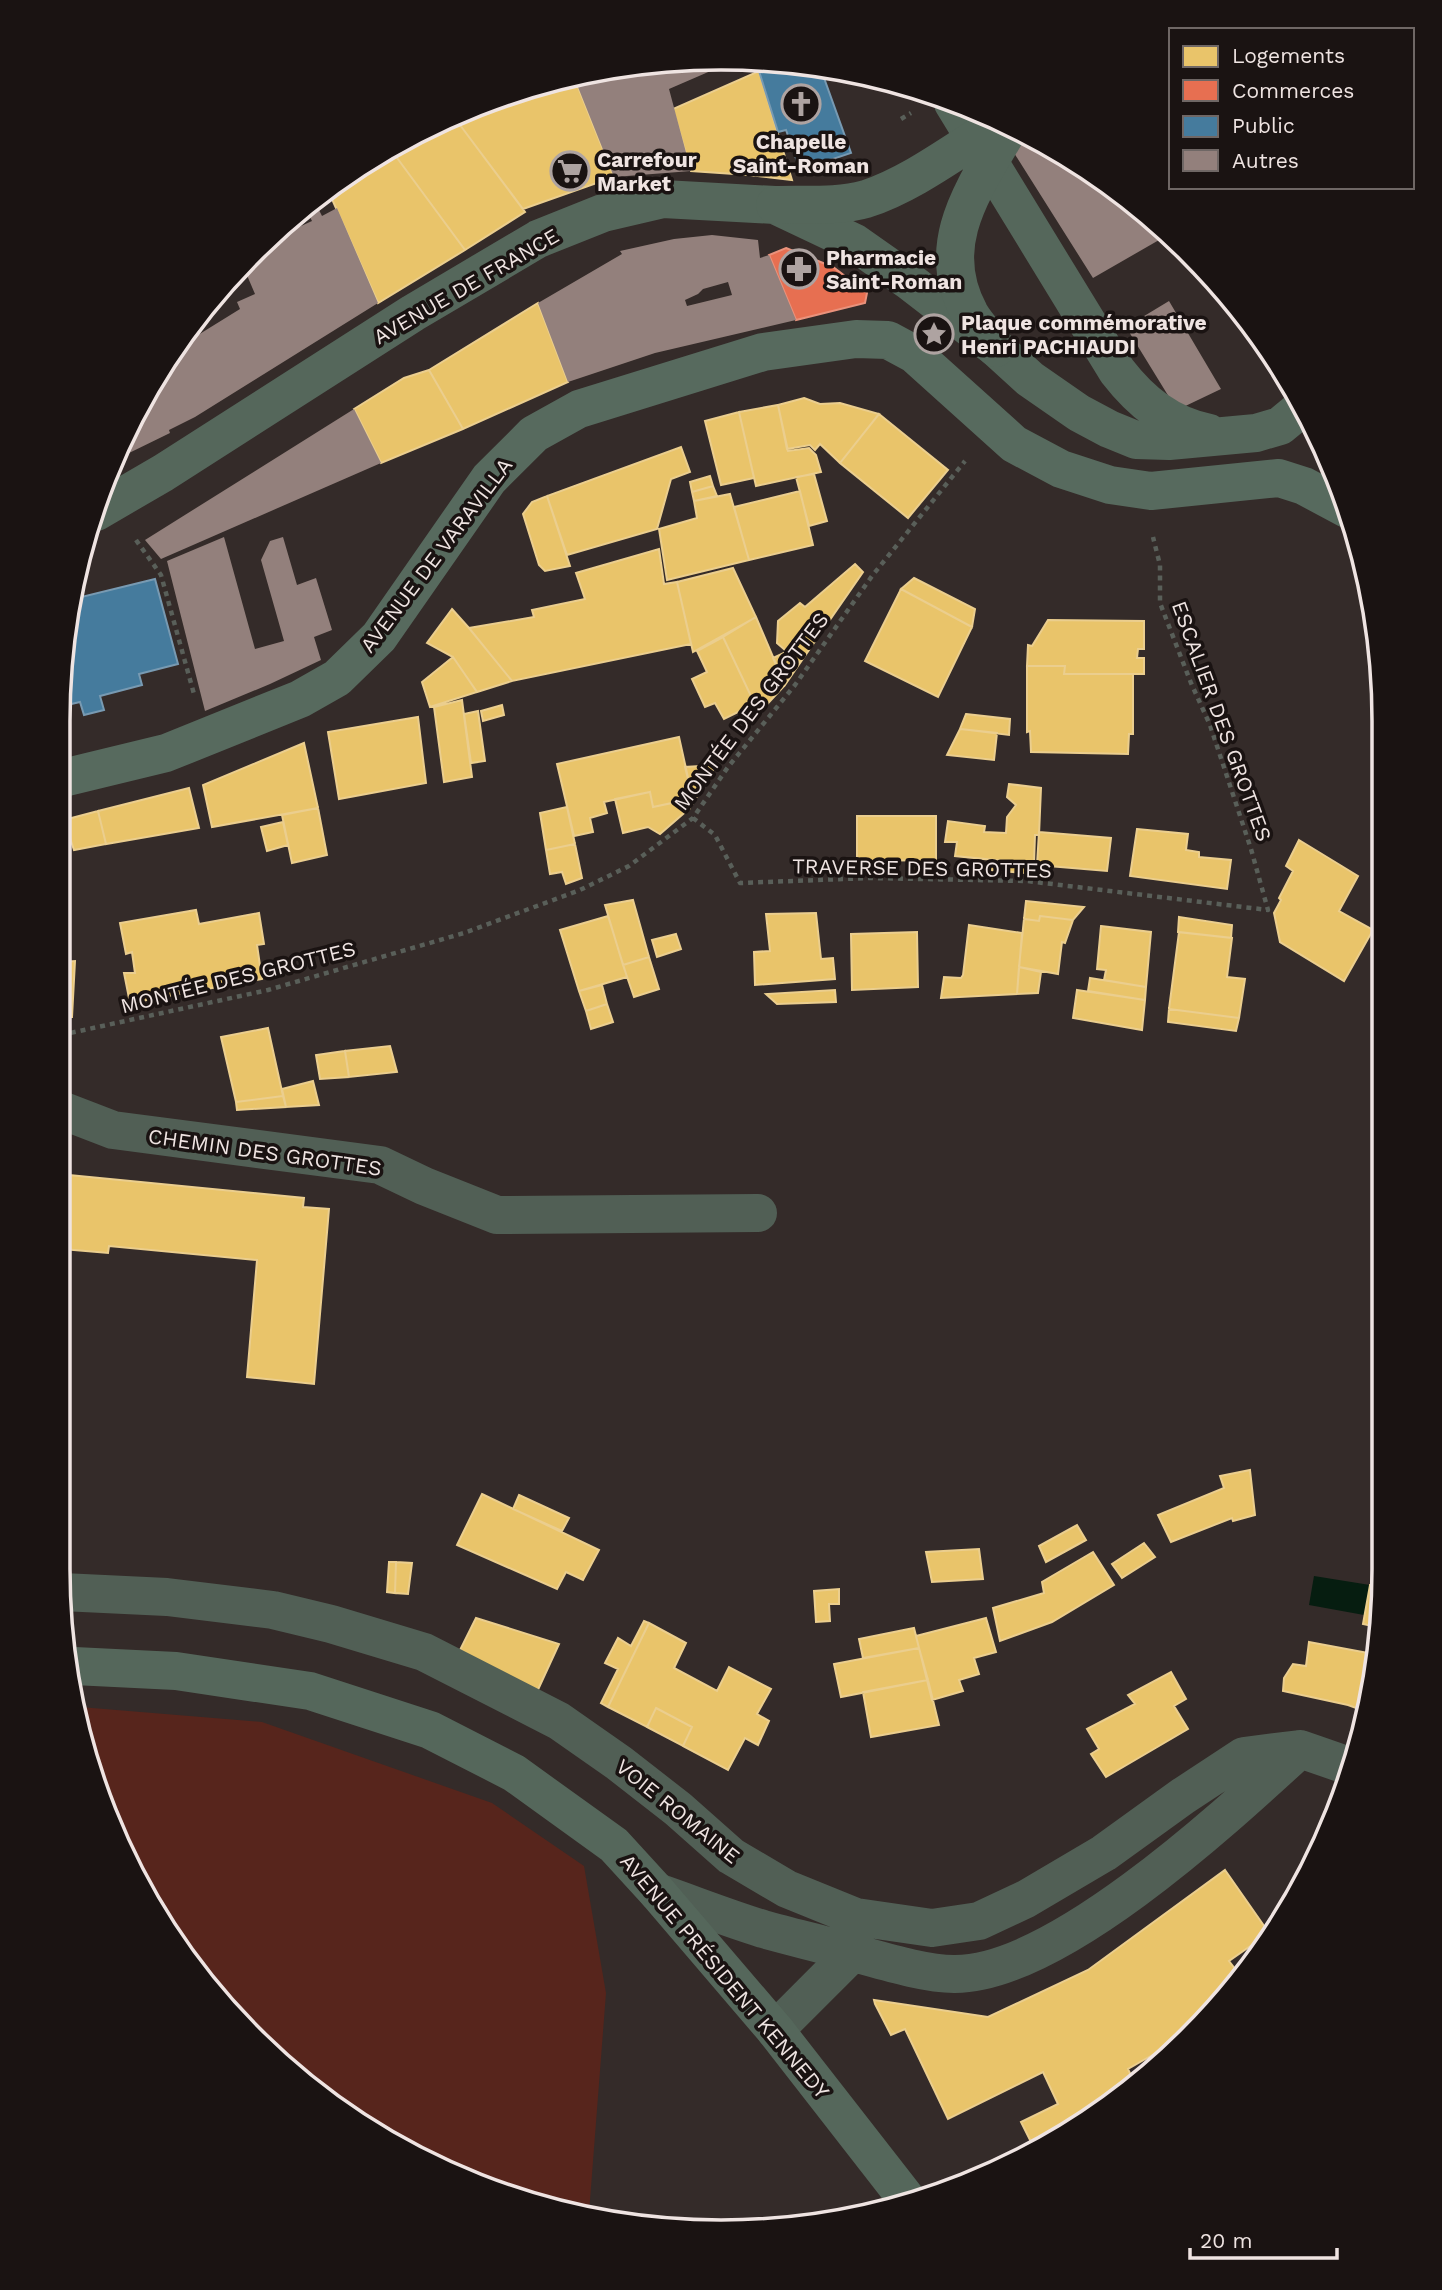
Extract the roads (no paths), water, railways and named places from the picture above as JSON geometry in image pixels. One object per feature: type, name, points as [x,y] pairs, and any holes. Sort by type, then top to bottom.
[{"type":"main road","points":[[961,117],[1117,371],[1131,389],[1149,406],[1172,421],[1195,430],[1222,435]]},
{"type":"main road","points":[[775,205],[832,204],[865,199],[904,182],[991,129]]},
{"type":"main road","points":[[996,348],[970,314],[955,274],[955,247],[958,228],[971,194],[1005,135]]},
{"type":"main road","name":"AVENUE DE FRANCE","points":[[107,506],[413,313],[538,240],[603,213],[663,199],[775,205],[855,243],[996,348],[1030,379],[1079,413],[1136,440],[1169,441],[1256,433],[1280,426],[1295,414]]},
{"type":"main road","name":"AVENUE PRÉSIDENT KENNEDY","points":[[78,1666],[176,1671],[310,1692],[430,1730],[514,1773],[614,1845],[775,2031],[903,2194]]},
{"type":"street","name":"AVENUE DE VARAVILLA","points":[[70,776],[166,753],[300,699],[337,678],[379,637],[489,479],[534,434],[579,410],[763,352],[856,340],[888,340],[914,354],[1014,444],[1061,469],[1110,485],[1151,491],[1279,478],[1304,486],[1333,502]]},
{"type":"street","name":"CHEMIN DES GROTTES","points":[[70,1113],[113,1130],[380,1165],[497,1215],[758,1213]]},
{"type":"street","name":"VOIE ROMAINE","points":[[71,1592],[167,1597],[273,1610],[424,1652],[559,1720],[678,1809],[730,1856],[787,1889],[856,1917],[932,1927],[979,1921],[1026,1899],[1104,1853],[1244,1756],[1300,1749],[1342,1763]]},
{"type":"street","points":[[657,1892],[761,1928],[889,1963],[954,1974],[986,1969],[1027,1956],[1139,1886],[1233,1810],[1300,1749]]},
{"type":"street","points":[[775,2031],[852,1953]]},
{"type":"place","name":"Chapelle Saint-Roman","points":[[801,104]]},
{"type":"place","name":"Carrefour Market","points":[[570,171]]},
{"type":"place","name":"Pharmacie Saint-Roman","points":[[799,269]]},
{"type":"place","name":"Plaque commémorative Henri PACHIAUDI","points":[[934,334]]}]
